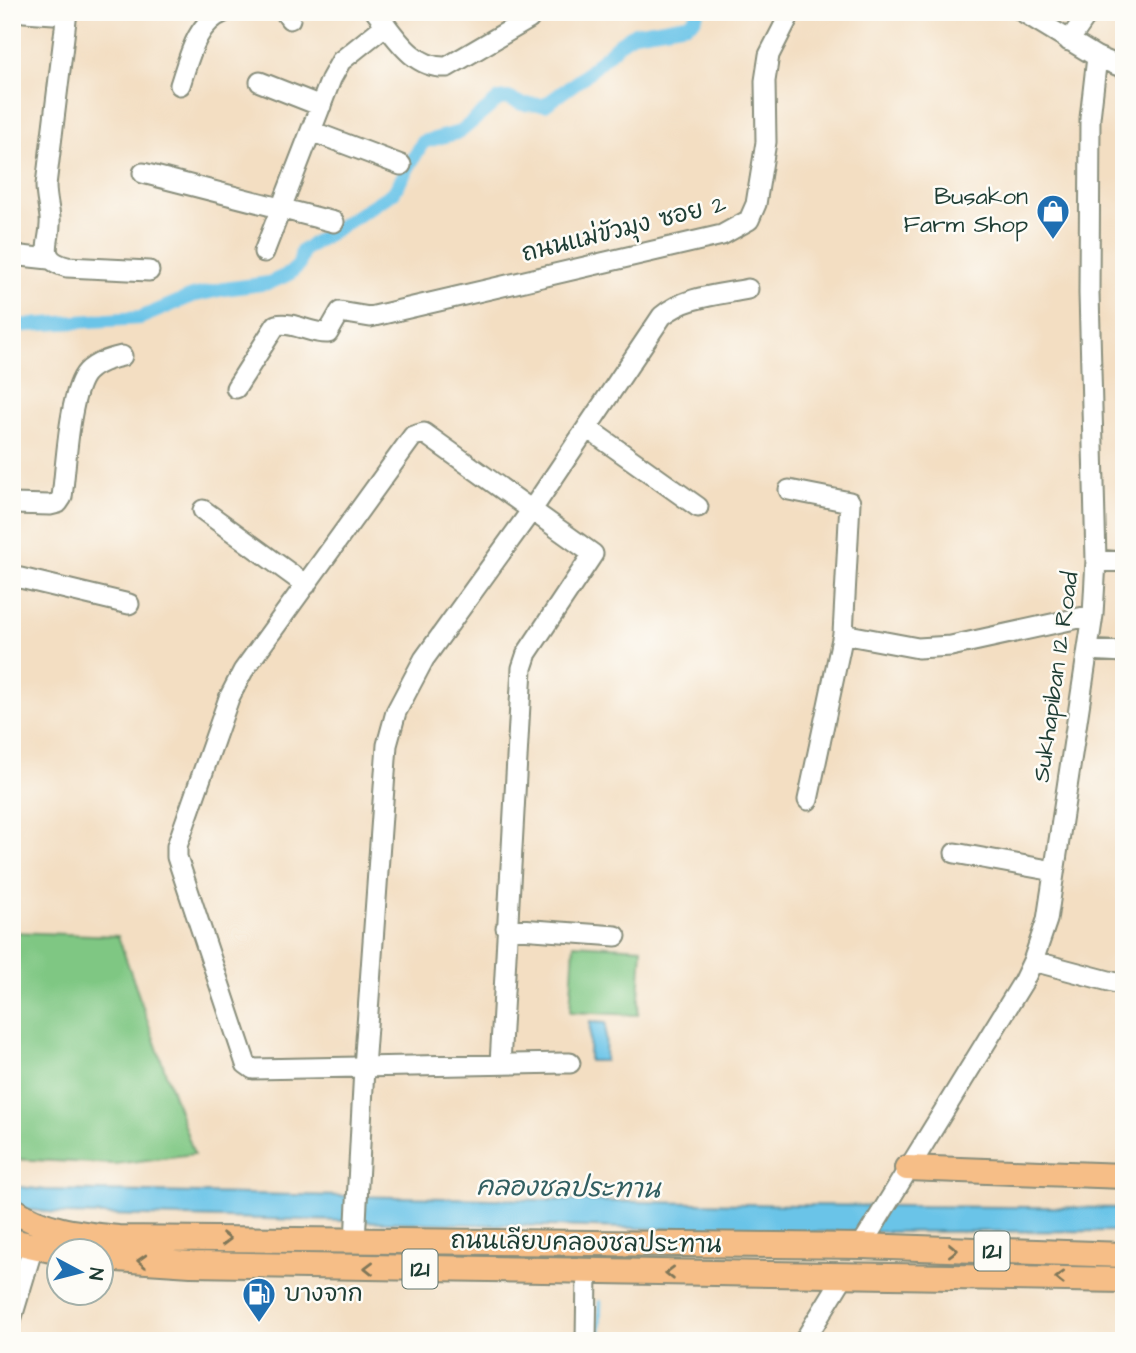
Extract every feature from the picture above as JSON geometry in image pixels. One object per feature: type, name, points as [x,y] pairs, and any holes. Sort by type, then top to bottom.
[{"type":"main road","points":[[904,1174],[1124,1176]]},
{"type":"main road","name":"ถนนเลียบคลองชลประทาน","points":[[12,1209],[27,1237],[46,1246]]},
{"type":"main road","name":"ถนนเลียบคลองชลประทาน","points":[[27,1237],[82,1234],[118,1238],[861,1246],[1124,1255]]},
{"type":"main road","points":[[750,1245],[777,1263],[830,1264],[834,1274]]},
{"type":"main road","points":[[901,1275],[869,1270],[865,1262],[874,1253],[904,1249]]},
{"type":"main road","name":"ถนนเลียบคลองชลประทาน","points":[[116,1259],[191,1264],[1124,1280]]},
{"type":"street","points":[[24,12],[64,12],[46,185],[50,217],[49,259]]},
{"type":"street","points":[[264,252],[341,61],[381,19],[420,62],[433,68],[447,67],[529,19],[525,12]]},
{"type":"street","name":"ถนนแม่ขัวมุง ซอย 2","points":[[236,388],[275,325],[286,323],[316,334],[328,333],[340,312],[370,317],[722,235],[737,229],[749,220],[756,204],[766,142],[765,81],[769,55],[791,12]]},
{"type":"street","points":[[1023,12],[1097,57],[1124,68]]},
{"type":"street","points":[[1069,41],[1089,12]]},
{"type":"street","points":[[180,85],[195,42],[215,14]]},
{"type":"street","name":"Sukhapiban 12 Road","points":[[861,1246],[1023,982],[1047,920],[1093,615],[1096,560],[1089,293],[1090,118],[1097,57]]},
{"type":"street","points":[[260,82],[321,106]]},
{"type":"street","points":[[311,131],[401,165]]},
{"type":"street","points":[[143,173],[334,222]]},
{"type":"street","points":[[12,255],[49,259],[54,264],[67,267],[149,271]]},
{"type":"street","points":[[355,1241],[364,1068],[387,745],[396,712],[424,659],[531,510],[662,316],[674,306],[688,300],[748,289]]},
{"type":"street","points":[[12,504],[58,503],[62,496],[72,414],[78,389],[87,372],[106,360],[122,356]]},
{"type":"street","points":[[587,428],[698,507]]},
{"type":"street","points":[[500,1064],[522,668],[527,653],[593,555],[424,433],[413,436],[243,671],[229,698],[177,846],[177,857],[246,1063],[253,1069],[570,1063]]},
{"type":"street","points":[[789,490],[850,502],[843,634],[808,800]]},
{"type":"street","points":[[203,510],[306,585]]},
{"type":"street","points":[[1096,560],[1124,562]]},
{"type":"street","points":[[12,576],[130,604]]},
{"type":"street","points":[[843,634],[918,648],[951,646],[1093,615]]},
{"type":"street","points":[[1088,650],[1124,652]]},
{"type":"street","points":[[955,853],[1054,871]]},
{"type":"street","points":[[506,928],[616,936]]},
{"type":"street","points":[[1033,961],[1124,985]]},
{"type":"street","points":[[12,1317],[27,1237]]},
{"type":"street","points":[[586,1341],[587,1272]]},
{"type":"street","points":[[804,1341],[834,1274]]},
{"type":"green space","points":[[12,932],[118,936],[194,1154],[115,1164],[12,1159]]},
{"type":"green space","points":[[574,944],[642,948],[638,1015],[570,1012]]},
{"type":"water","points":[[590,1022],[606,1023],[605,1061],[589,1061]]},
{"type":"water","points":[[12,1186],[45,1190],[795,1205],[1124,1208],[1124,1231],[797,1232],[66,1214],[12,1208]]},
{"type":"waterway","points":[[12,326],[140,318],[192,296],[269,283],[289,274],[299,265],[302,251],[394,192],[423,142],[460,132],[499,99],[508,98],[522,104],[545,105],[635,33],[687,24],[694,20],[698,12]]},
{"type":"waterway","points":[[599,1341],[600,1302]]},
{"type":"place","name":"Busakon Farm Shop","points":[[1053,241]]},
{"type":"place","name":"บางจาก","points":[[259,1324]]},
{"type":"water label","name":"คลองชลประทาน","points":[[568,1188]]}]
